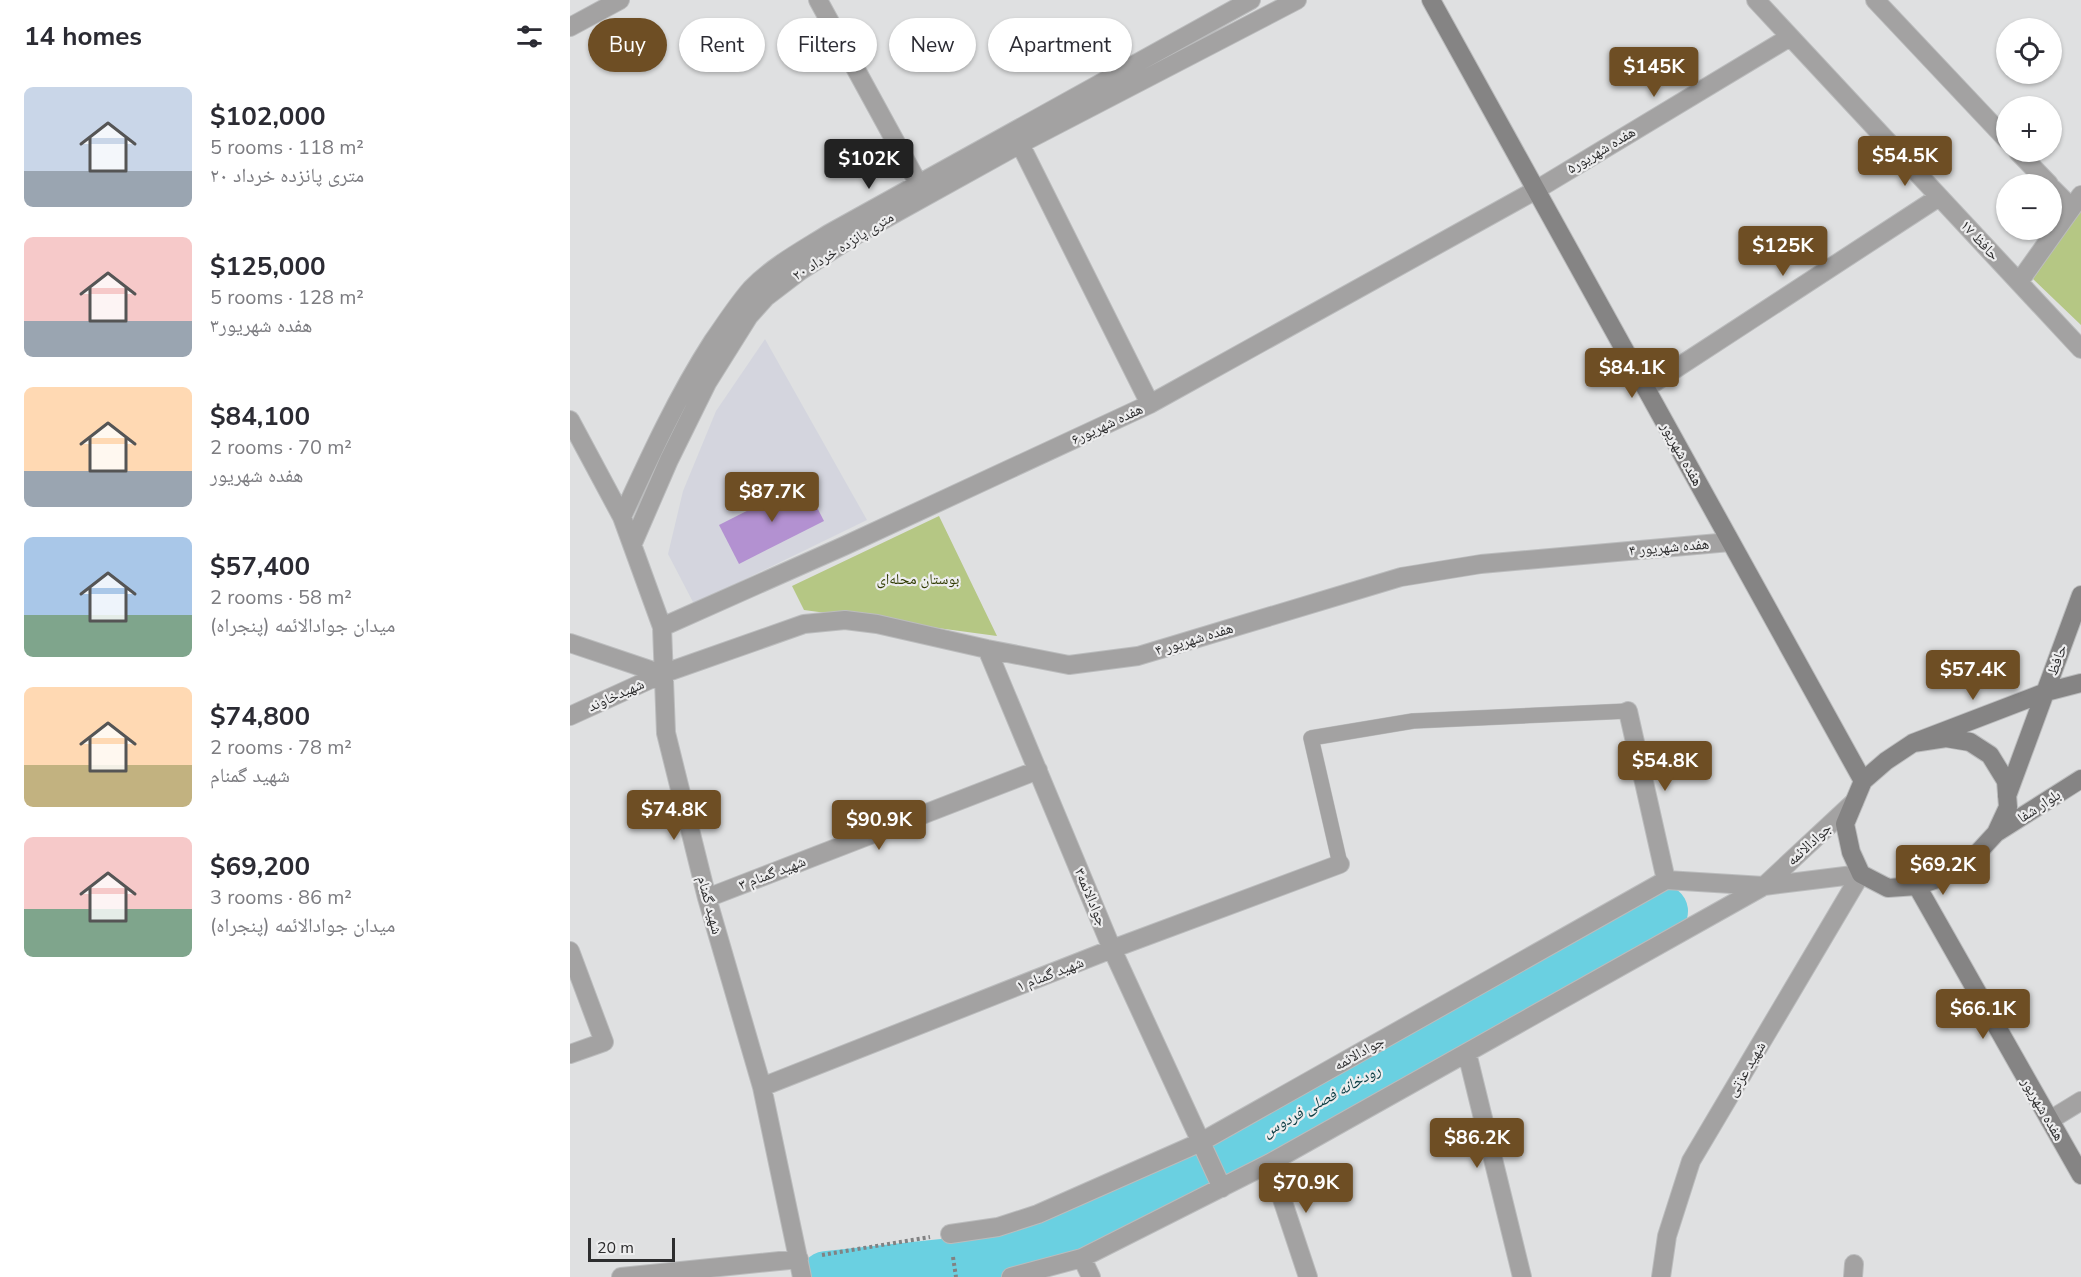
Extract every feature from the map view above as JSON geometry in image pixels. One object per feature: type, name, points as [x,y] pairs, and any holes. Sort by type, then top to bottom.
[{"type":"main road","name":"هفده شهریور","points":[[1431,0],[1863,781]]},
{"type":"main road","name":"حافظ","points":[[2007,796],[2081,595]]},
{"type":"main road","points":[[1913,743],[1946,738],[1970,742],[1990,755],[2006,781],[2008,807],[1996,833],[1972,859],[1943,877],[1917,886],[1888,888],[1861,874],[1851,852],[1845,824],[1863,781],[1886,761],[1913,743],[2046,692],[2081,682]]},
{"type":"main road","name":"بلوار شفا","points":[[1996,833],[2081,779]]},
{"type":"main road","name":"هفده شهریور","points":[[1917,886],[2081,1175]]},
{"type":"street","points":[[570,27],[620,0]]},
{"type":"street","points":[[818,0],[918,183]]},
{"type":"street","name":"۲۰ متری پانزده خرداد","points":[[622,517],[655,445],[694,371],[752,288],[784,262],[830,233],[1251,0]]},
{"type":"street","name":"۲۰ متری پانزده خرداد","points":[[633,543],[669,460],[707,383],[749,316],[766,297],[800,271],[856,235],[1020,144],[1297,0]]},
{"type":"street","name":"حافظ ۱۷","points":[[1756,0],[2081,349]]},
{"type":"street","points":[[1875,0],[1996,128]]},
{"type":"street","name":"هفده شهریور۵","points":[[1536,190],[1790,37]]},
{"type":"street","points":[[1020,144],[1150,404]]},
{"type":"street","points":[[2027,162],[2039,174]]},
{"type":"street","name":"هفده شهریور۶","points":[[662,627],[844,546],[1150,404],[1536,190]]},
{"type":"street","points":[[2019,282],[2076,202],[2062,193]]},
{"type":"street","points":[[1646,388],[1939,197]]},
{"type":"street","name":"شهید گمنام","points":[[570,420],[622,517],[662,627],[666,733],[707,898],[762,1087],[800,1268]]},
{"type":"street","name":"هفده شهریور ۴","points":[[663,674],[804,624],[845,620],[877,624],[1069,665],[1138,656],[1401,577],[1481,564],[1730,542]]},
{"type":"street","points":[[570,643],[663,674]]},
{"type":"street","name":"جوادالائمه۳","points":[[987,649],[1112,950],[1222,1188]]},
{"type":"street","name":"شهیدخاوند","points":[[570,716],[663,674]]},
{"type":"street","points":[[1628,711],[1666,880]]},
{"type":"street","name":"شهید گمنام ۳","points":[[707,898],[1038,770]]},
{"type":"street","name":"جوادالائمه","points":[[1011,1277],[1082,1258],[1222,1188],[1764,886],[1854,802]]},
{"type":"street","name":"شهید گمنام ۱","points":[[762,1087],[1112,950],[1340,864]]},
{"type":"street","name":"جوادالائمه","points":[[950,1234],[998,1227],[1038,1214],[1201,1142],[1666,880],[1764,886],[1861,874]]},
{"type":"street","name":"شهید عزتی","points":[[1661,1277],[1667,1236],[1691,1161],[1861,874]]},
{"type":"street","points":[[570,951],[604,1042],[570,1054]]},
{"type":"street","points":[[1467,1053],[1522,1277]]},
{"type":"street","points":[[2050,1120],[2081,1101]]},
{"type":"street","points":[[1270,1163],[1308,1277]]},
{"type":"street","points":[[1082,1258],[1091,1277]]},
{"type":"street","points":[[621,1277],[800,1268]]},
{"type":"lane","points":[[1340,864],[1311,738],[1413,721],[1628,711]]},
{"type":"path","points":[[800,1268],[950,1234]]},
{"type":"shaded area","points":[[765,339],[867,520],[694,604],[668,554],[683,491],[716,411]]},
{"type":"green space","points":[[2081,210],[2081,325],[2033,279]]},
{"type":"green space","name":"بوستان محله‌ای","points":[[939,516],[997,636],[804,610],[792,586]]},
{"type":"building","points":[[804,482],[824,521],[739,564],[719,525]]},
{"type":"waterway","name":"رودخانه فصلی فردوس","points":[[826,1277],[1008,1258],[1046,1244],[1196,1169],[1662,911]]}]
